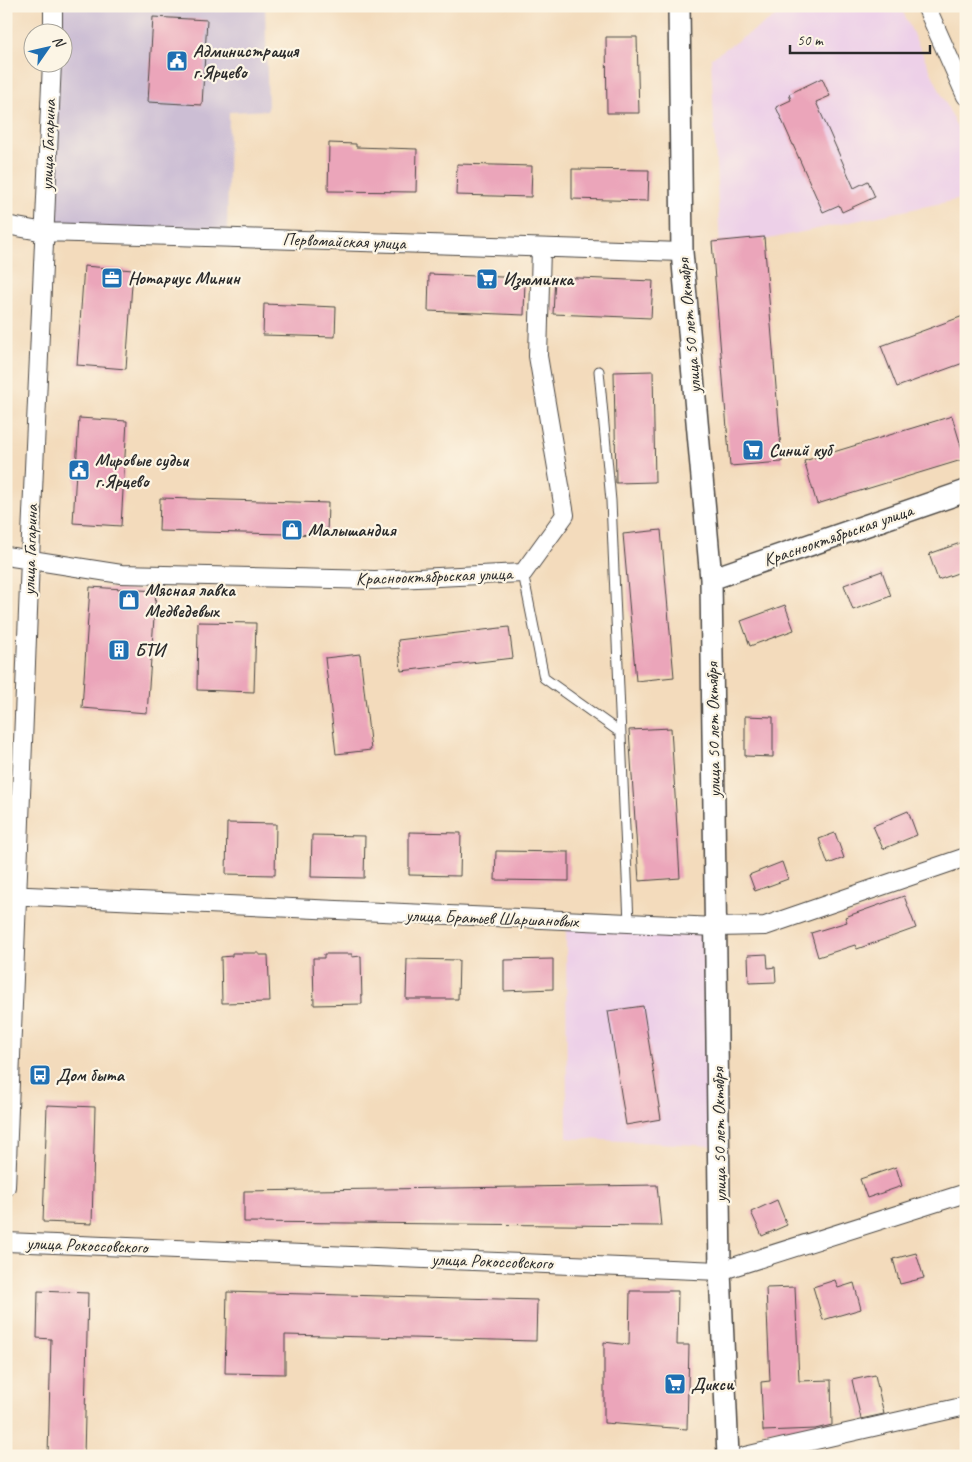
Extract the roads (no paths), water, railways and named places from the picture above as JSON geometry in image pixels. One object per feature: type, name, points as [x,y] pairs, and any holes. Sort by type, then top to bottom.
[{"type":"street","points":[[53,22],[54,6]]},
{"type":"street","name":"улица 50 лет Октября","points":[[678,6],[682,252],[711,579],[720,1271],[728,1456]]},
{"type":"street","points":[[926,6],[966,96]]},
{"type":"street","name":"улица Гагарина","points":[[6,1187],[11,896],[30,559],[52,72]]},
{"type":"street","name":"Первомайская улица","points":[[6,225],[45,232],[682,252]]},
{"type":"street","name":"Краснооктябрьская улица","points":[[6,556],[129,574],[375,580],[523,573],[565,515],[538,356],[541,248]]},
{"type":"street","name":"Краснооктябрьская улица","points":[[711,579],[966,491]]},
{"type":"street","name":"улица Братьев Шаршановых","points":[[11,896],[629,924],[716,927],[765,926],[966,857]]},
{"type":"street","name":"улица Рокоссовского","points":[[6,1242],[720,1271],[966,1193]]},
{"type":"street","points":[[745,1456],[966,1406]]},
{"type":"lane","points":[[599,371],[611,502],[629,924]]},
{"type":"lane","points":[[523,573],[544,678],[621,733]]},
{"type":"place","name":"Администрация г.Ярцево","points":[[177,61]]},
{"type":"place","name":"Нотариус Минин","points":[[112,278]]},
{"type":"place","name":"Изюминка","points":[[487,279]]},
{"type":"place","name":"Синий куб","points":[[753,450]]},
{"type":"place","name":"Мировые судьи г.Ярцево","points":[[79,470]]},
{"type":"place","name":"Малышандия","points":[[292,530]]},
{"type":"place","name":"Мясная лавка Медведевых","points":[[129,600]]},
{"type":"place","name":"БТИ","points":[[119,650]]},
{"type":"place","name":"Дом быта","points":[[40,1075]]},
{"type":"place","name":"Дикси","points":[[675,1384]]}]
